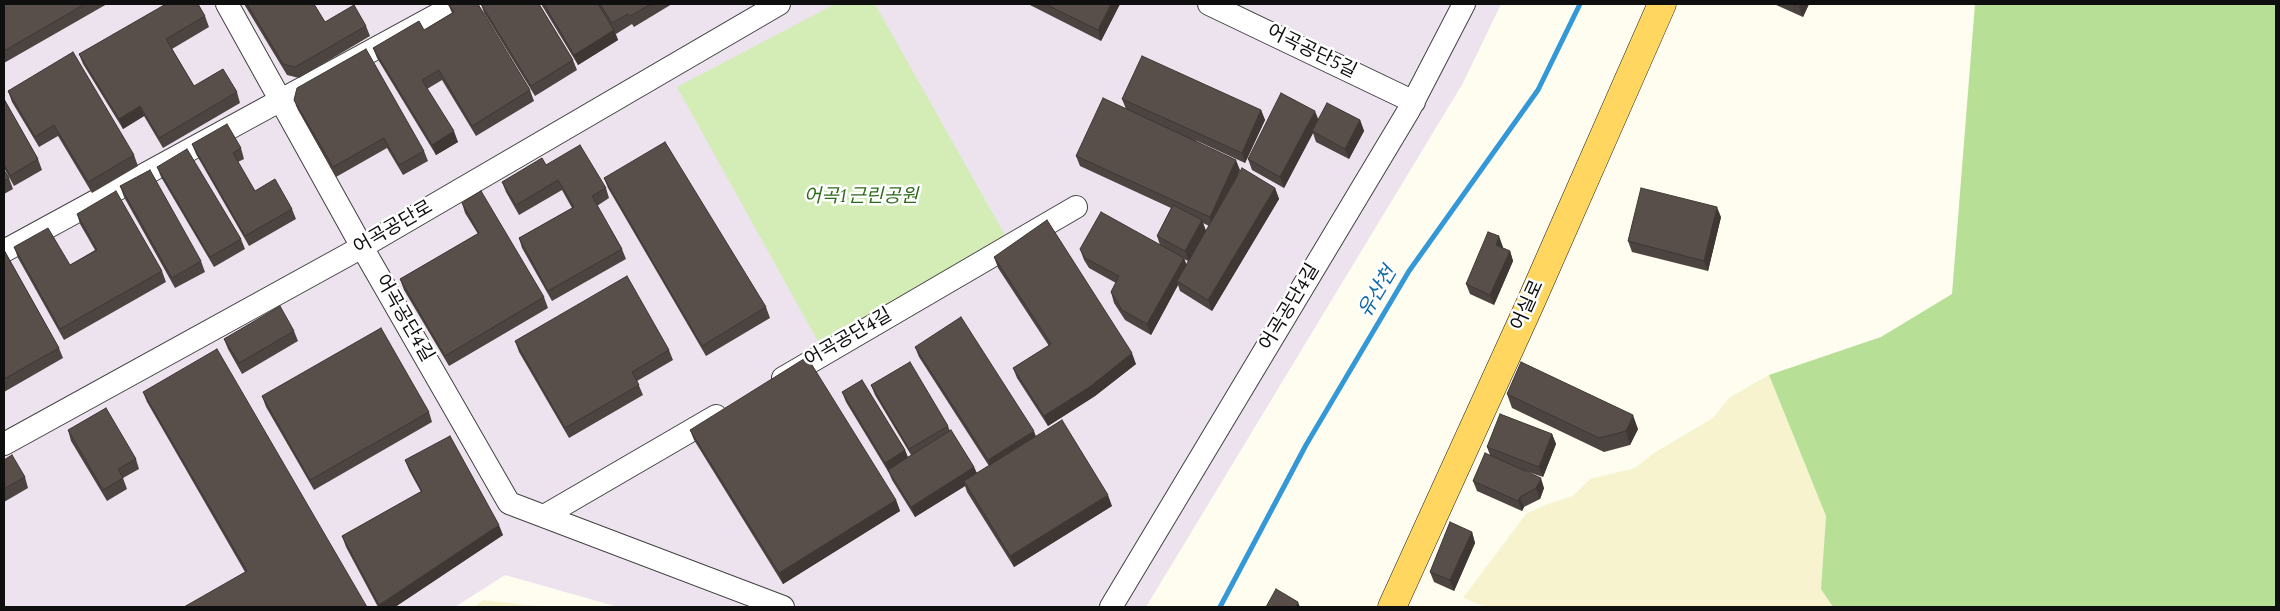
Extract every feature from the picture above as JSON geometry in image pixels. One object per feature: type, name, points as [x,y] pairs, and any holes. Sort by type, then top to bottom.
[{"type":"main road","name":"어실로","points":[[1392,607],[1530,304],[1662,4]]},
{"type":"street","name":"어곡공단4길","points":[[227,4],[362,248],[509,503],[782,607]]},
{"type":"street","points":[[4,251],[457,4]]},
{"type":"street","name":"어곡공단로","points":[[4,444],[362,248],[779,4]]},
{"type":"street","name":"어곡공단5길","points":[[1209,4],[1414,102]]},
{"type":"street","name":"어곡공단4길","points":[[1111,607],[1414,102],[1464,4]]},
{"type":"street","name":"어곡공단4길","points":[[767,387],[1076,207]]},
{"type":"street","points":[[544,516],[733,407]]},
{"type":"shaded area","points":[[4,4],[1501,4],[1463,83],[1146,607],[618,607],[505,575],[455,607],[4,607]]},
{"type":"shaded area","points":[[1769,375],[1826,516],[1821,588],[1833,607],[1486,607],[1463,598],[1526,514],[1545,505],[1573,496],[1590,479],[1635,468],[1654,453],[1713,418],[1730,397]]},
{"type":"shaded area","points":[[484,600],[544,607],[473,607]]},
{"type":"green space","name":"어곡1근린공원","points":[[835,4],[875,4],[1006,237],[821,347],[677,87]]},
{"type":"green space","points":[[1975,4],[2276,4],[2276,607],[1833,607],[1821,589],[1826,516],[1769,375],[1881,337],[1952,294]]},
{"type":"building","points":[[4,4],[85,4],[4,51]]},
{"type":"building","points":[[166,4],[198,4],[205,16],[166,39],[194,86],[223,69],[237,92],[159,138],[140,106],[119,119],[79,54]]},
{"type":"building","points":[[247,4],[314,4],[325,22],[354,5],[366,26],[295,67],[283,64]]},
{"type":"building","points":[[448,4],[478,4],[530,90],[472,126],[439,70],[422,80],[454,131],[432,145],[373,48],[419,21],[424,30],[454,12]]},
{"type":"building","points":[[481,4],[539,4],[573,60],[531,86]]},
{"type":"building","points":[[544,4],[598,4],[614,30],[574,55]]},
{"type":"building","points":[[600,4],[651,4],[630,16],[628,14],[612,23]]},
{"type":"building","points":[[1045,4],[1111,4],[1098,30]]},
{"type":"building","points":[[366,49],[424,151],[399,165],[384,138],[333,167],[294,100],[297,88]]},
{"type":"building","points":[[73,52],[134,155],[88,182],[54,125],[35,137],[8,91]]},
{"type":"building","points":[[1142,56],[1261,110],[1242,153],[1122,99]]},
{"type":"building","points":[[1281,93],[1315,111],[1280,177],[1248,159]]},
{"type":"building","points":[[1103,98],[1236,160],[1210,217],[1076,156]]},
{"type":"building","points":[[4,99],[38,159],[10,176],[4,164]]},
{"type":"building","points":[[1327,103],[1360,120],[1345,149],[1312,131]]},
{"type":"building","points":[[227,124],[241,148],[233,153],[255,191],[275,179],[292,209],[245,236],[192,144]]},
{"type":"building","points":[[665,142],[766,307],[702,346],[604,178]]},
{"type":"building","points":[[580,145],[606,188],[592,196],[622,249],[548,291],[519,238],[574,207],[558,180],[516,205],[502,182],[542,158],[546,165]]},
{"type":"building","points":[[187,149],[241,239],[210,257],[157,167]]},
{"type":"building","points":[[1242,168],[1275,188],[1208,300],[1177,281]]},
{"type":"building","points":[[4,170],[9,178],[4,181]]},
{"type":"building","points":[[150,170],[201,261],[172,278],[120,186]]},
{"type":"building","points":[[1641,188],[1717,207],[1704,261],[1628,241]]},
{"type":"building","points":[[116,191],[162,271],[60,329],[14,247],[48,228],[70,265],[97,250],[77,214]]},
{"type":"building","points":[[481,191],[544,297],[445,356],[400,279],[479,233],[462,203]]},
{"type":"building","points":[[1173,205],[1202,220],[1185,251],[1157,236]]},
{"type":"building","points":[[1101,212],[1184,258],[1147,324],[1122,310],[1111,292],[1119,276],[1085,258],[1080,249]]},
{"type":"building","points":[[1047,220],[1132,353],[1091,386],[1044,416],[1013,368],[1051,344],[994,257]]},
{"type":"building","points":[[1488,232],[1499,236],[1496,245],[1510,251],[1490,295],[1466,284]]},
{"type":"building","points":[[4,250],[59,348],[4,379]]},
{"type":"building","points":[[627,276],[669,350],[632,372],[639,385],[565,428],[515,341]]},
{"type":"building","points":[[280,306],[294,331],[239,363],[224,339]]},
{"type":"building","points":[[961,317],[1034,431],[988,460],[915,347]]},
{"type":"building","points":[[381,328],[429,412],[310,480],[262,396]]},
{"type":"building","points":[[217,349],[367,607],[184,607],[247,571],[143,392]]},
{"type":"building","points":[[807,357],[896,500],[779,573],[690,430]]},
{"type":"building","points":[[910,362],[948,426],[909,449],[871,385]]},
{"type":"building","points":[[1521,362],[1633,415],[1626,431],[1599,438],[1507,394]]},
{"type":"building","points":[[862,380],[905,450],[885,463],[842,392]]},
{"type":"building","points":[[106,408],[136,459],[118,469],[123,478],[103,490],[68,430]]},
{"type":"building","points":[[1500,414],[1552,434],[1539,467],[1487,447]]},
{"type":"building","points":[[1062,420],[1108,495],[1010,556],[964,481]]},
{"type":"building","points":[[951,430],[974,467],[911,507],[888,470]]},
{"type":"building","points":[[450,436],[499,525],[379,605],[342,536],[422,491],[405,460]]},
{"type":"building","points":[[1485,453],[1541,478],[1536,488],[1520,497],[1518,501],[1473,481]]},
{"type":"building","points":[[12,455],[25,477],[4,489],[4,460]]},
{"type":"building","points":[[1450,522],[1472,532],[1450,580],[1430,572]]},
{"type":"building","points":[[1276,589],[1298,602],[1296,607],[1266,607]]},
{"type":"waterway","name":"유산천","points":[[1220,607],[1306,445],[1409,271],[1538,90],[1580,4]]}]
